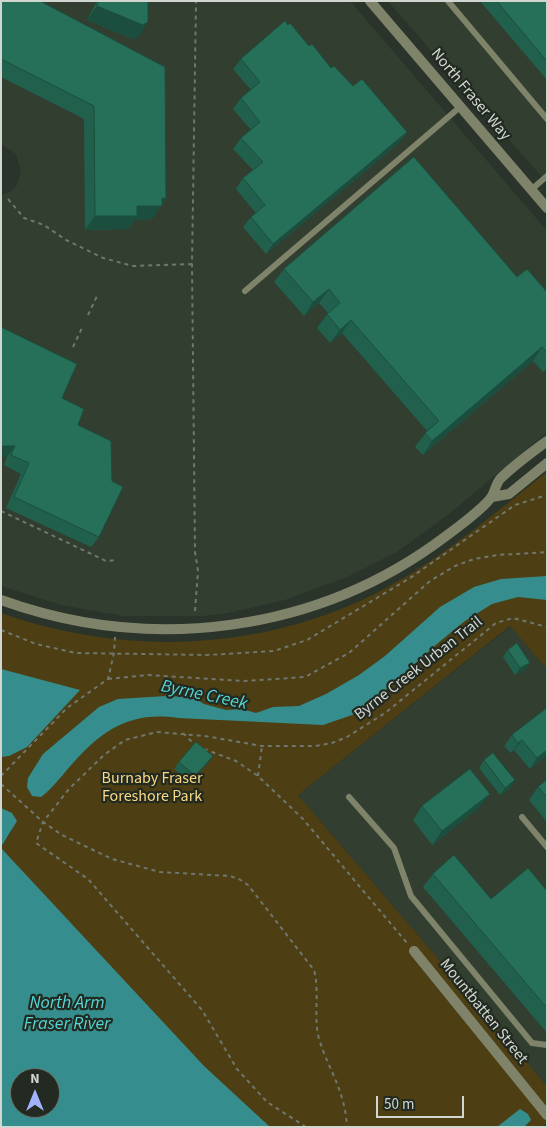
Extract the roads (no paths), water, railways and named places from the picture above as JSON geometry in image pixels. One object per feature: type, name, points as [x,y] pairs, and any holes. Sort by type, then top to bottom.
[{"type":"street","name":"North Fraser Way","points":[[370,1],[547,208]]},
{"type":"street","points":[[1,600],[63,620],[115,628],[165,630],[233,625],[283,615],[314,605],[398,568],[447,535],[492,497],[498,481],[547,441]]},
{"type":"street","points":[[492,497],[510,494],[547,463]]},
{"type":"street","name":"Mountbatten Street","points":[[414,951],[547,1116]]},
{"type":"lane","points":[[448,1],[547,119]]},
{"type":"lane","points":[[245,291],[460,107]]},
{"type":"lane","points":[[531,190],[547,176]]},
{"type":"lane","points":[[349,797],[394,848],[411,896],[532,1043],[547,1045]]},
{"type":"lane","points":[[522,817],[547,847]]},
{"type":"water","points":[[547,576],[547,600],[518,597],[492,604],[465,621],[371,703],[352,715],[323,725],[162,717],[146,717],[132,720],[107,732],[84,751],[41,797],[32,796],[27,787],[28,778],[43,754],[99,707],[118,699],[166,696],[193,697],[204,704],[226,710],[242,709],[256,713],[273,707],[299,706],[326,694],[359,675],[385,656],[440,607],[474,587],[501,579]]},
{"type":"water","points":[[1,669],[80,690],[27,747],[9,756],[1,757]]},
{"type":"water","points":[[1,808],[12,813],[17,821],[1,847]]},
{"type":"water","name":"North Arm Fraser River","points":[[1,848],[204,1066],[270,1127],[1,1127]]},
{"type":"water","points":[[520,1109],[528,1114],[531,1120],[524,1127],[497,1127]]},
{"type":"water label","name":"Byrne Creek","points":[[204,696]]},
{"type":"park label","name":"Burnaby Fraser Foreshore Park","points":[[152,788]]}]
